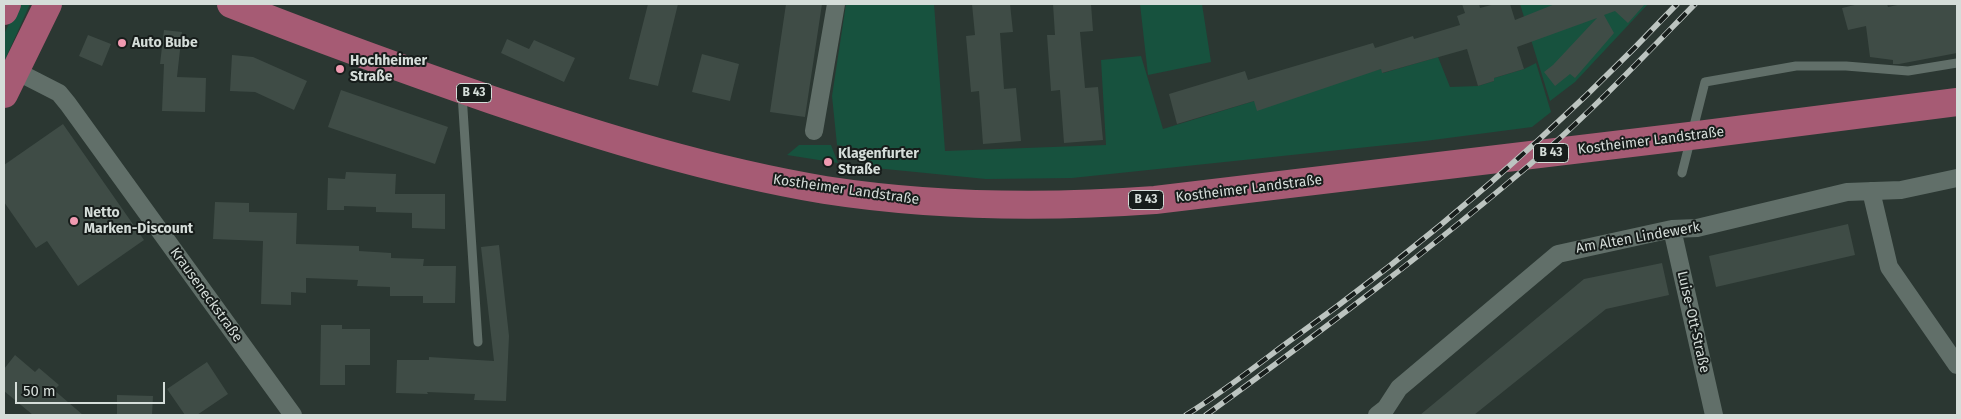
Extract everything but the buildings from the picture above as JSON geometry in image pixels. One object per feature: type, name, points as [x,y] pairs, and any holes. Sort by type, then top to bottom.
[{"type":"main road","points":[[4,11],[7,4]]},
{"type":"main road","points":[[10,83],[48,4]]},
{"type":"main road","name":"Kostheimer Landstraße","points":[[231,4],[322,40],[603,136],[761,178],[840,192],[930,202],[1007,205],[1093,204],[1155,200],[1698,136],[1957,102]]},
{"type":"street","points":[[814,131],[836,4]]},
{"type":"street","name":"Krauseneckstraße","points":[[10,83],[58,93],[68,104],[292,415]]},
{"type":"street","name":"Am Alten Lindewerk","points":[[1385,413],[1398,388],[1558,254],[1672,230],[1697,228],[1847,192],[1902,190],[1957,178]]},
{"type":"street","points":[[1871,191],[1889,267],[1957,364]]},
{"type":"street","name":"Luise-Ott-Straße","points":[[1672,230],[1714,415]]},
{"type":"lane","points":[[1682,173],[1705,82],[1796,66],[1846,66],[1908,71],[1957,63]]},
{"type":"lane","points":[[461,89],[478,342]]},
{"type":"green space","points":[[19,4],[30,4],[4,62],[4,34]]},
{"type":"green space","points":[[846,4],[934,4],[945,151],[1106,145],[1101,60],[1141,56],[1163,129],[1254,101],[1381,69],[1383,73],[1438,57],[1450,87],[1478,86],[1494,81],[1494,78],[1524,69],[1536,63],[1551,112],[1532,127],[1425,141],[1072,178],[986,179],[865,167],[867,151],[892,154],[837,145],[832,96]]},
{"type":"green space","points":[[1140,4],[1202,4],[1211,62],[1148,75]]},
{"type":"green space","points":[[1520,4],[1648,4],[1575,82],[1550,101]]},
{"type":"green space","points":[[799,145],[831,145],[838,163],[787,155]]},
{"type":"railway","points":[[1186,415],[1224,390],[1337,307],[1439,226],[1538,141],[1632,51],[1677,4]]},
{"type":"railway","points":[[1206,415],[1376,289],[1541,155],[1620,81],[1695,4]]},
{"type":"place","name":"Auto Bube","points":[[122,43]]},
{"type":"place","name":"Hochheimer Straße","points":[[340,69]]},
{"type":"place","name":"Klagenfurter Straße","points":[[828,162]]},
{"type":"place","name":"Netto Marken-Discount","points":[[74,221]]}]
